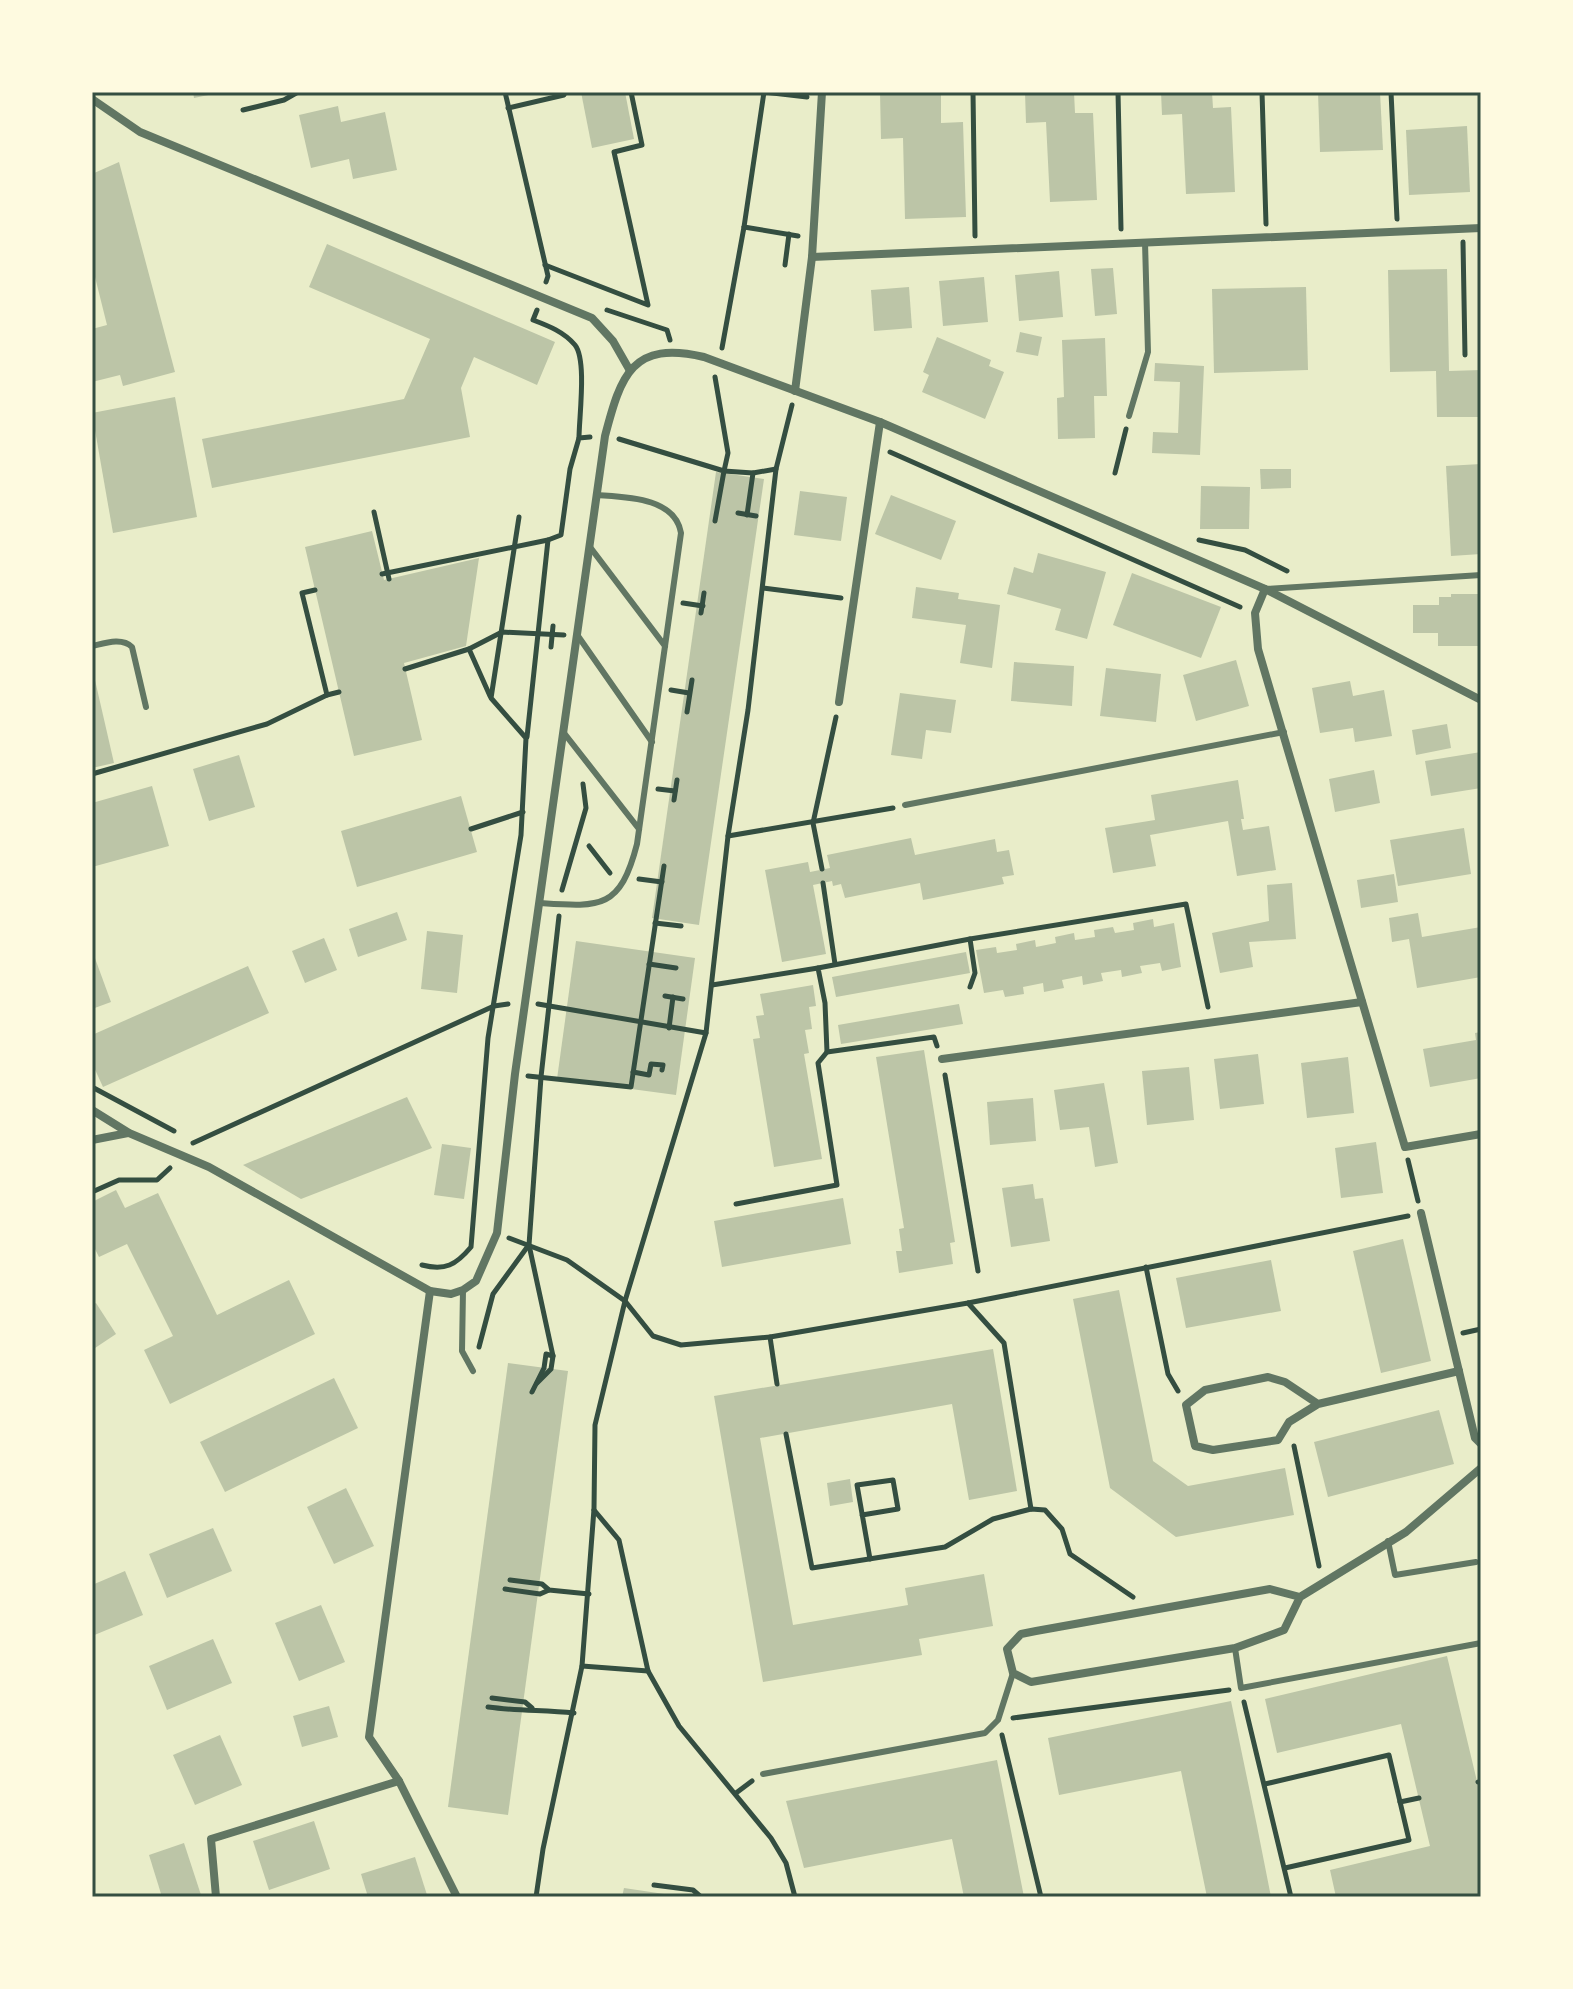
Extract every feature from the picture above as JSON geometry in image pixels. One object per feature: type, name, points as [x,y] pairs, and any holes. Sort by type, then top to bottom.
[{"type":"street","points":[[795,391],[812,257],[822,96]]},
{"type":"street","points":[[92,99],[140,132],[592,318],[613,341],[629,369]]},
{"type":"street","points":[[812,257],[1481,228]]},
{"type":"street","points":[[92,1110],[129,1133],[184,1156],[344,1241],[430,1291],[451,1294],[476,1281],[497,1233],[515,1074],[605,436],[616,393],[629,369],[650,356],[674,352],[718,362],[880,422],[1265,589],[1481,700]]},
{"type":"street","points":[[839,702],[880,422]]},
{"type":"street","points":[[1265,589],[1255,613],[1258,649],[1405,1147],[1481,1134]]},
{"type":"street","points":[[942,1059],[1362,1002]]},
{"type":"street","points":[[92,1140],[129,1133]]},
{"type":"street","points":[[1421,1213],[1475,1438],[1481,1444]]},
{"type":"street","points":[[430,1291],[369,1737],[399,1781],[457,1897]]},
{"type":"street","points":[[1318,1404],[1285,1382],[1268,1377],[1205,1390],[1186,1405],[1195,1446],[1213,1450],[1278,1440],[1289,1422],[1318,1404],[1459,1371]]},
{"type":"street","points":[[1300,1597],[1270,1589],[1021,1634],[1007,1649],[1013,1673],[1031,1682],[1235,1648],[1284,1630],[1300,1597],[1406,1532],[1481,1468]]},
{"type":"street","points":[[216,1897],[211,1839],[399,1781]]},
{"type":"lane","points":[[1129,416],[1148,352],[1145,242]]},
{"type":"lane","points":[[539,903],[585,907],[601,903],[616,893],[633,862],[652,742],[680,524],[663,506],[597,495]]},
{"type":"lane","points":[[590,546],[665,646]]},
{"type":"lane","points":[[1265,589],[1481,575]]},
{"type":"lane","points":[[578,636],[652,742]]},
{"type":"lane","points":[[92,646],[121,642],[132,647],[146,707]]},
{"type":"lane","points":[[905,805],[1284,732]]},
{"type":"lane","points":[[564,733],[639,829]]},
{"type":"lane","points":[[463,1290],[462,1351],[473,1371]]},
{"type":"lane","points":[[1388,1541],[1395,1575],[1476,1562]]},
{"type":"lane","points":[[1235,1648],[1241,1688],[1481,1643]]},
{"type":"lane","points":[[763,1774],[985,1733],[998,1720],[1013,1673]]},
{"type":"path","points":[[243,110],[284,100],[298,92]]},
{"type":"path","points":[[505,92],[548,276]]},
{"type":"path","points":[[508,108],[564,95],[565,92]]},
{"type":"path","points":[[545,265],[648,305],[614,152],[642,145],[631,92]]},
{"type":"path","points":[[715,521],[728,453],[715,376],[724,343],[764,92],[822,96]]},
{"type":"path","points":[[973,92],[975,249]]},
{"type":"path","points":[[1118,92],[1122,242]]},
{"type":"path","points":[[1262,92],[1267,237]]},
{"type":"path","points":[[1391,92],[1397,232]]},
{"type":"path","points":[[744,227],[813,238]]},
{"type":"path","points":[[1463,229],[1465,355]]},
{"type":"path","points":[[785,265],[789,234]]},
{"type":"path","points":[[592,318],[609,309],[667,330],[674,352]]},
{"type":"path","points":[[374,512],[387,575],[561,535],[570,469],[579,438],[581,368],[578,348],[566,337]]},
{"type":"path","points":[[536,1897],[543,1849],[582,1666],[594,1509],[595,1425],[625,1301],[706,1033],[728,836],[763,588],[776,469],[795,391]]},
{"type":"path","points":[[1115,473],[1129,416]]},
{"type":"path","points":[[579,438],[605,436],[724,471],[753,473],[776,469]]},
{"type":"path","points":[[876,446],[1255,613]]},
{"type":"path","points":[[747,515],[753,473]]},
{"type":"path","points":[[738,513],[756,516]]},
{"type":"path","points":[[491,698],[519,517]]},
{"type":"path","points":[[1189,537],[1245,550],[1292,574]]},
{"type":"path","points":[[416,1264],[439,1269],[458,1262],[471,1247],[488,1038],[524,812],[526,738],[548,540]]},
{"type":"path","points":[[763,588],[854,599]]},
{"type":"path","points":[[315,590],[302,593],[327,695]]},
{"type":"path","points":[[701,613],[704,593]]},
{"type":"path","points":[[551,647],[553,626]]},
{"type":"path","points":[[408,665],[469,649],[502,632],[578,636]]},
{"type":"path","points":[[469,649],[491,698],[526,738]]},
{"type":"path","points":[[687,712],[692,680]]},
{"type":"path","points":[[92,774],[267,724],[339,692]]},
{"type":"path","points":[[822,869],[813,823],[839,702]]},
{"type":"path","points":[[537,1383],[551,1369],[553,1356],[529,1245],[541,1077],[560,904],[564,878],[586,808],[579,752]]},
{"type":"path","points":[[674,800],[677,780]]},
{"type":"path","points":[[728,836],[905,805]]},
{"type":"path","points":[[471,829],[524,812]]},
{"type":"path","points":[[515,1074],[631,1087],[664,866]]},
{"type":"path","points":[[823,883],[835,964]]},
{"type":"path","points":[[712,985],[1186,904],[1211,1024]]},
{"type":"path","points":[[655,923],[681,926]]},
{"type":"path","points":[[970,939],[975,973],[970,987]]},
{"type":"path","points":[[649,964],[676,968]]},
{"type":"path","points":[[736,1204],[837,1185],[818,1063],[827,1052],[825,1003],[818,968]]},
{"type":"path","points":[[665,996],[683,999]]},
{"type":"path","points":[[669,1028],[673,997]]},
{"type":"path","points":[[92,1192],[119,1180],[157,1180],[184,1156],[194,1142],[494,1006],[526,1001],[706,1033]]},
{"type":"path","points":[[827,1052],[934,1037],[942,1059],[978,1271]]},
{"type":"path","points":[[633,1072],[649,1075],[651,1064],[663,1065],[662,1070],[663,1066]]},
{"type":"path","points":[[654,1065],[673,1067]]},
{"type":"path","points":[[92,1087],[207,1149]]},
{"type":"path","points":[[497,1233],[567,1260],[625,1301],[653,1336],[681,1345],[770,1337],[968,1303],[1421,1213],[1405,1147]]},
{"type":"path","points":[[473,1371],[493,1294],[529,1245]]},
{"type":"path","points":[[1146,1267],[1168,1374],[1186,1405]]},
{"type":"path","points":[[968,1303],[1004,1343],[1031,1509]]},
{"type":"path","points":[[770,1337],[777,1384]]},
{"type":"path","points":[[532,1392],[544,1368],[546,1354],[553,1356]]},
{"type":"path","points":[[1289,1422],[1323,1584]]},
{"type":"path","points":[[786,1434],[812,1568],[945,1547],[993,1519],[1031,1509],[1045,1510],[1062,1529],[1070,1554],[1153,1611]]},
{"type":"path","points":[[862,1515],[898,1509],[893,1480],[857,1485],[862,1515],[870,1559]]},
{"type":"path","points":[[594,1509],[619,1540],[648,1671],[679,1726],[771,1838],[786,1863],[795,1897]]},
{"type":"path","points":[[510,1580],[542,1584],[549,1590]]},
{"type":"path","points":[[505,1589],[540,1594],[549,1590],[589,1594]]},
{"type":"path","points":[[582,1666],[648,1671]]},
{"type":"path","points":[[1041,1897],[998,1720],[1241,1688],[1291,1897]]},
{"type":"path","points":[[492,1698],[525,1702],[532,1708]]},
{"type":"path","points":[[488,1707],[524,1712],[532,1708],[574,1713]]},
{"type":"path","points":[[1265,1784],[1389,1755],[1409,1840],[1285,1868]]},
{"type":"path","points":[[1400,1802],[1419,1798]]},
{"type":"path","points":[[654,1885],[693,1890],[701,1897]]},
{"type":"building","points":[[193,92],[217,92],[218,93],[194,98]]},
{"type":"building","points":[[581,92],[625,92],[634,139],[592,148]]},
{"type":"building","points":[[880,92],[941,92],[941,123],[963,122],[966,217],[905,219],[903,138],[881,139]]},
{"type":"building","points":[[1025,92],[1074,92],[1075,113],[1093,113],[1097,200],[1050,202],[1046,122],[1026,123]]},
{"type":"building","points":[[1161,92],[1212,92],[1213,108],[1231,107],[1235,192],[1186,194],[1182,114],[1162,115]]},
{"type":"building","points":[[1318,92],[1380,92],[1383,150],[1320,152]]},
{"type":"building","points":[[338,106],[341,122],[385,112],[397,170],[353,179],[349,159],[311,168],[299,115]]},
{"type":"building","points":[[1467,126],[1470,192],[1409,195],[1406,130]]},
{"type":"building","points":[[119,162],[175,372],[123,386],[120,375],[92,382],[92,329],[107,325],[92,265],[92,174]]},
{"type":"building","points":[[327,244],[555,342],[537,385],[474,357],[461,388],[470,437],[212,488],[202,439],[404,399],[430,339],[309,287]]},
{"type":"building","points":[[1113,268],[1117,314],[1095,316],[1091,269]]},
{"type":"building","points":[[1447,269],[1449,371],[1481,370],[1481,417],[1437,417],[1436,371],[1390,372],[1388,270]]},
{"type":"building","points":[[1059,271],[1063,317],[1019,321],[1015,275]]},
{"type":"building","points":[[984,277],[988,322],[943,326],[939,281]]},
{"type":"building","points":[[909,287],[912,328],[874,331],[871,290]]},
{"type":"building","points":[[1306,287],[1308,370],[1214,373],[1212,289]]},
{"type":"building","points":[[1020,332],[1042,337],[1038,356],[1016,352]]},
{"type":"building","points":[[937,337],[991,360],[989,366],[1004,372],[985,419],[922,392],[929,375],[923,372]]},
{"type":"building","points":[[1105,338],[1107,396],[1094,396],[1095,438],[1058,439],[1057,398],[1064,397],[1062,340]]},
{"type":"building","points":[[1155,363],[1204,366],[1200,455],[1152,453],[1153,432],[1178,433],[1180,382],[1154,381]]},
{"type":"building","points":[[175,397],[197,517],[113,533],[92,413]]},
{"type":"building","points":[[1481,464],[1481,554],[1451,556],[1446,466]]},
{"type":"building","points":[[1260,469],[1291,469],[1291,488],[1261,489]]},
{"type":"building","points":[[716,472],[764,479],[699,925],[652,918]]},
{"type":"building","points":[[1201,486],[1250,487],[1249,529],[1200,529]]},
{"type":"building","points":[[800,491],[847,497],[841,541],[794,535]]},
{"type":"building","points":[[891,495],[956,521],[941,560],[875,534]]},
{"type":"building","points":[[372,531],[384,580],[479,558],[466,646],[404,663],[422,740],[354,756],[305,547]]},
{"type":"building","points":[[1038,553],[1106,572],[1087,639],[1055,630],[1061,609],[1007,594],[1014,567],[1033,573]]},
{"type":"building","points":[[1132,573],[1221,607],[1201,658],[1113,625]]},
{"type":"building","points":[[916,587],[959,593],[958,599],[1000,605],[992,668],[960,663],[966,625],[912,618]]},
{"type":"building","points":[[1451,594],[1481,594],[1481,646],[1438,646],[1438,633],[1413,633],[1413,605],[1439,605],[1439,597],[1451,597]]},
{"type":"building","points":[[1236,660],[1249,706],[1196,721],[1183,675]]},
{"type":"building","points":[[1014,662],[1074,666],[1072,706],[1011,701]]},
{"type":"building","points":[[92,667],[114,763],[92,768]]},
{"type":"building","points":[[1106,668],[1161,674],[1156,722],[1100,716]]},
{"type":"building","points":[[1350,681],[1353,696],[1384,690],[1392,736],[1355,742],[1353,728],[1320,733],[1312,688]]},
{"type":"building","points":[[900,693],[956,700],[951,733],[926,730],[922,759],[891,755]]},
{"type":"building","points":[[1447,724],[1451,748],[1416,755],[1412,730]]},
{"type":"building","points":[[1481,752],[1481,788],[1431,796],[1425,761]]},
{"type":"building","points":[[239,755],[255,807],[209,821],[193,769]]},
{"type":"building","points":[[1374,770],[1380,803],[1335,812],[1329,779]]},
{"type":"building","points":[[1238,780],[1243,830],[1269,826],[1276,870],[1237,876],[1228,821],[1150,835],[1156,866],[1113,873],[1105,828],[1155,820],[1151,795]]},
{"type":"building","points":[[152,786],[169,846],[92,867],[92,803]]},
{"type":"building","points":[[461,796],[477,852],[357,887],[341,831]]},
{"type":"building","points":[[1464,828],[1471,874],[1398,886],[1390,840]]},
{"type":"building","points":[[911,838],[915,855],[995,839],[997,852],[1009,850],[1014,875],[1002,877],[1004,884],[923,900],[920,883],[845,898],[841,884],[833,886],[832,881],[813,885],[826,954],[782,962],[765,870],[808,862],[810,872],[830,868],[827,855]]},
{"type":"building","points":[[1394,874],[1398,902],[1361,908],[1357,880]]},
{"type":"building","points":[[1292,883],[1296,939],[1249,942],[1253,967],[1220,973],[1212,933],[1269,921],[1267,885]]},
{"type":"building","points":[[397,912],[407,940],[358,957],[349,929]]},
{"type":"building","points":[[1418,913],[1422,937],[1481,927],[1481,977],[1417,988],[1409,939],[1392,942],[1389,918]]},
{"type":"building","points":[[1153,919],[1154,927],[1174,923],[1181,967],[1162,971],[1160,963],[1140,966],[1142,973],[1122,977],[1121,970],[1101,973],[1103,981],[1083,985],[1082,976],[1062,980],[1064,988],[1044,992],[1043,983],[1023,987],[1024,994],[1005,997],[1003,990],[984,993],[976,950],[996,947],[997,953],[1017,950],[1016,944],[1035,940],[1036,947],[1056,943],[1055,937],[1074,933],[1075,940],[1095,937],[1094,930],[1113,927],[1115,933],[1134,930],[1133,923]]},
{"type":"building","points":[[427,931],[463,935],[457,993],[421,989]]},
{"type":"building","points":[[324,938],[337,970],[305,983],[292,951]]},
{"type":"building","points":[[576,941],[695,958],[676,1095],[557,1079]]},
{"type":"building","points":[[92,950],[111,1002],[92,1009]]},
{"type":"building","points":[[966,952],[970,973],[836,997],[832,977]]},
{"type":"building","points":[[248,966],[269,1013],[103,1087],[92,1063],[92,1035]]},
{"type":"building","points":[[813,985],[816,1006],[809,1007],[812,1029],[805,1030],[809,1053],[804,1054],[822,1159],[774,1167],[753,1039],[760,1038],[756,1016],[764,1015],[760,994]]},
{"type":"building","points":[[959,1004],[963,1024],[841,1044],[838,1025]]},
{"type":"building","points":[[1481,1032],[1481,1078],[1430,1087],[1423,1049],[1476,1040],[1475,1033]]},
{"type":"building","points":[[924,1050],[955,1242],[950,1243],[953,1264],[899,1273],[896,1251],[902,1251],[899,1229],[904,1228],[876,1057]]},
{"type":"building","points":[[1258,1054],[1264,1104],[1220,1109],[1214,1059]]},
{"type":"building","points":[[1348,1057],[1354,1113],[1307,1118],[1301,1063]]},
{"type":"building","points":[[1189,1067],[1194,1120],[1147,1125],[1142,1071]]},
{"type":"building","points":[[1104,1083],[1118,1163],[1095,1167],[1089,1127],[1060,1130],[1054,1090]]},
{"type":"building","points":[[407,1097],[432,1148],[301,1199],[243,1165]]},
{"type":"building","points":[[1033,1098],[1036,1141],[990,1145],[987,1102]]},
{"type":"building","points":[[1376,1142],[1383,1193],[1341,1198],[1335,1148]]},
{"type":"building","points":[[442,1144],[471,1148],[464,1199],[434,1195]]},
{"type":"building","points":[[1033,1184],[1035,1199],[1043,1198],[1050,1241],[1011,1247],[1002,1188]]},
{"type":"building","points":[[116,1190],[125,1208],[158,1193],[217,1315],[289,1280],[315,1334],[170,1404],[144,1350],[173,1336],[127,1244],[99,1257],[92,1243],[92,1202]]},
{"type":"building","points":[[843,1198],[851,1244],[722,1267],[714,1221]]},
{"type":"building","points":[[1403,1239],[1431,1361],[1381,1373],[1353,1251]]},
{"type":"building","points":[[1271,1260],[1281,1311],[1186,1328],[1176,1278]]},
{"type":"building","points":[[1119,1290],[1153,1461],[1188,1486],[1285,1468],[1294,1515],[1176,1537],[1110,1488],[1073,1299]]},
{"type":"building","points":[[96,1303],[116,1334],[92,1350],[92,1305]]},
{"type":"building","points":[[993,1349],[1017,1491],[969,1500],[952,1404],[760,1438],[793,1625],[908,1605],[905,1588],[984,1574],[993,1626],[919,1639],[922,1655],[763,1682],[714,1396]]},
{"type":"building","points":[[508,1363],[568,1371],[508,1815],[448,1807]]},
{"type":"building","points":[[334,1378],[358,1428],[225,1492],[200,1442]]},
{"type":"building","points":[[1439,1410],[1454,1464],[1328,1497],[1314,1442]]},
{"type":"building","points":[[850,1479],[853,1502],[830,1506],[827,1483]]},
{"type":"building","points":[[346,1488],[374,1546],[334,1564],[307,1507]]},
{"type":"building","points":[[213,1528],[232,1571],[167,1598],[149,1554]]},
{"type":"building","points":[[125,1571],[143,1615],[92,1636],[92,1585]]},
{"type":"building","points":[[321,1605],[345,1662],[299,1681],[275,1623]]},
{"type":"building","points":[[213,1639],[232,1683],[167,1710],[149,1666]]},
{"type":"building","points":[[1447,1656],[1481,1798],[1481,1897],[1336,1897],[1330,1870],[1430,1846],[1401,1724],[1277,1753],[1265,1699]]},
{"type":"building","points":[[1231,1701],[1271,1897],[1207,1897],[1181,1771],[1059,1795],[1048,1738]]},
{"type":"building","points":[[329,1706],[338,1737],[302,1747],[293,1716]]},
{"type":"building","points":[[220,1735],[242,1785],[195,1805],[173,1755]]},
{"type":"building","points":[[997,1760],[1024,1897],[964,1897],[952,1839],[804,1868],[786,1801]]},
{"type":"building","points":[[314,1821],[330,1869],[269,1890],[253,1841]]},
{"type":"building","points":[[184,1843],[201,1895],[162,1897],[149,1855]]},
{"type":"building","points":[[415,1857],[427,1895],[368,1897],[361,1874]]},
{"type":"building","points":[[624,1888],[671,1895],[622,1897]]}]
